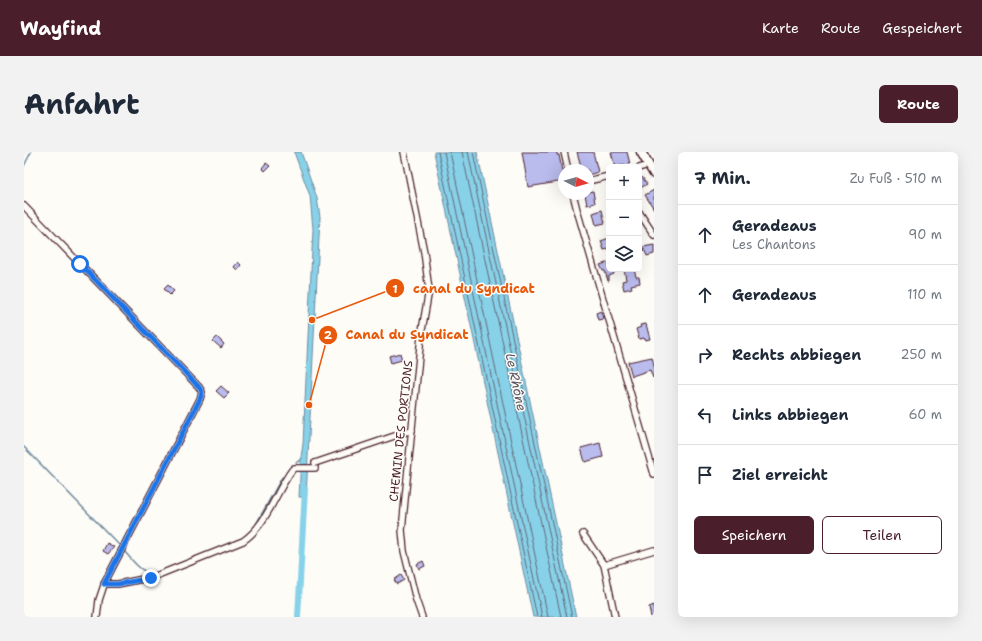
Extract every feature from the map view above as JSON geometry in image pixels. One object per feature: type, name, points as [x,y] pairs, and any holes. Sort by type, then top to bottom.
[{"type":"main road","points":[[640,152],[651,164],[654,174]]},
{"type":"street","name":"CHEMIN DES PORTIONS","points":[[404,152],[424,252],[429,290],[422,336],[402,537],[414,593],[422,617]]},
{"type":"street","points":[[564,152],[567,164]]},
{"type":"street","points":[[594,180],[606,177]]},
{"type":"street","points":[[574,200],[654,474]]},
{"type":"street","points":[[24,206],[199,387],[202,394],[104,584],[99,600],[97,617]]},
{"type":"street","points":[[642,217],[654,235]]},
{"type":"street","points":[[104,584],[118,584],[153,577],[243,541],[254,533],[288,475],[294,468],[315,466],[412,430]]},
{"type":"street","points":[[583,534],[604,564],[615,617]]},
{"type":"street","points":[[604,564],[654,550]]},
{"type":"water","points":[[294,152],[301,152],[317,198],[320,217],[306,497],[299,497],[303,444],[313,229],[310,196]]},
{"type":"water","name":"Le Rhône","points":[[434,152],[477,152],[576,617],[533,617]]},
{"type":"building","points":[[522,152],[557,152],[561,164],[558,164],[558,182],[528,187]]},
{"type":"building","points":[[577,152],[593,152],[598,172],[594,173],[594,164],[580,164]]},
{"type":"building","points":[[611,152],[627,152],[630,164],[614,164]]},
{"type":"building","points":[[266,163],[270,166],[265,171],[262,168]]},
{"type":"building","points":[[642,177],[647,184],[642,187]]},
{"type":"building","points":[[654,190],[654,209],[645,195]]},
{"type":"building","points":[[594,197],[595,203],[587,205],[586,200],[594,200]]},
{"type":"building","points":[[602,210],[605,223],[596,225],[593,213]]},
{"type":"building","points":[[606,239],[606,250],[604,250],[601,241]]},
{"type":"building","points":[[654,245],[654,254],[647,256],[643,247]]},
{"type":"building","points":[[238,262],[241,265],[237,270],[234,267]]},
{"type":"building","points":[[606,263],[606,272],[614,272],[614,274],[609,276],[609,281],[605,271],[603,271],[600,265]]},
{"type":"building","points":[[625,272],[635,272],[636,277],[639,277],[640,283],[631,285],[632,288],[624,290],[622,281],[626,280]]},
{"type":"building","points":[[168,285],[174,291],[170,295],[164,289]]},
{"type":"building","points":[[601,311],[603,319],[598,320],[596,313]]},
{"type":"building","points":[[646,324],[650,339],[639,339],[636,329],[641,327],[640,325]]},
{"type":"building","points":[[217,337],[224,344],[221,348],[213,341]]},
{"type":"building","points":[[400,353],[402,360],[391,363],[389,356]]},
{"type":"building","points":[[652,357],[654,365],[654,378],[650,370],[632,376],[628,362]]},
{"type":"building","points":[[221,386],[229,393],[224,398],[216,391]]},
{"type":"building","points":[[600,443],[603,457],[585,462],[581,448]]},
{"type":"building","points":[[107,543],[114,547],[108,554],[103,551]]},
{"type":"building","points":[[423,561],[425,566],[419,569],[417,564]]},
{"type":"building","points":[[401,575],[404,580],[397,584],[394,580]]},
{"type":"building","points":[[654,605],[654,617],[651,617],[649,607]]},
{"type":"waterway","points":[[24,166],[31,152]]},
{"type":"waterway","points":[[24,447],[120,546]]},
{"type":"waterway","points":[[296,463],[302,458]]},
{"type":"waterway","points":[[255,526],[282,477]]},
{"type":"waterway","points":[[298,617],[305,489]]},
{"type":"waterway","points":[[235,541],[243,538]]},
{"type":"waterway","points":[[124,551],[139,568],[148,572],[159,572]]},
{"type":"place","name":"canal du Syndicat","points":[[312,320]]},
{"type":"place","name":"Canal du Syndicat","points":[[309,405]]},
{"type":"route","points":[[80,264],[199,387],[202,392],[202,396],[104,584],[118,584],[151,578]]}]
